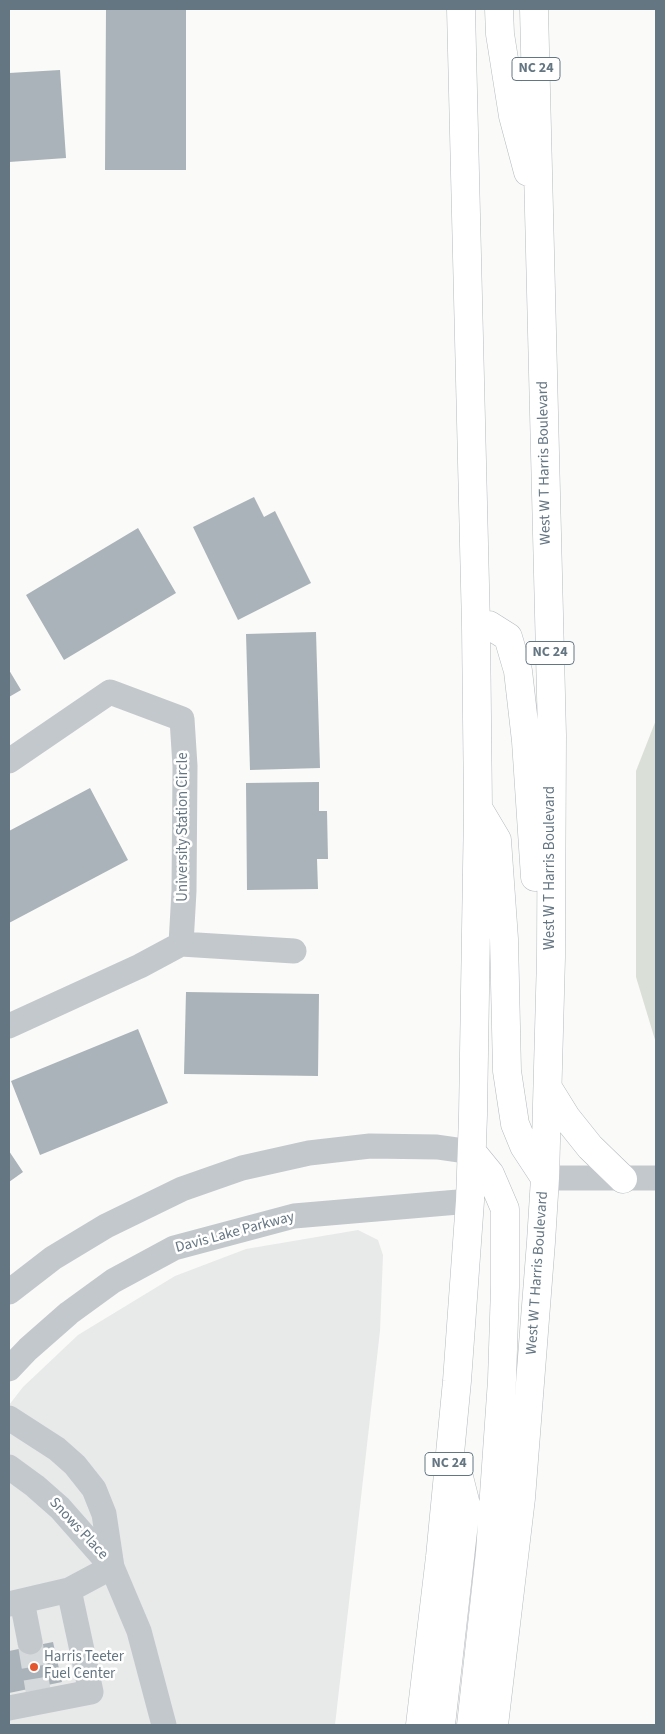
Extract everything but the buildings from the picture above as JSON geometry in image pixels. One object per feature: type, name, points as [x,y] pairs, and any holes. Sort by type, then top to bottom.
[{"type":"main road","name":"NC 24","points":[[420,1725],[457,1382],[472,1152],[478,808],[476,626],[461,9]]},
{"type":"main road","points":[[499,9],[500,34],[513,118],[539,215]]},
{"type":"main road","name":"West W T Harris Boulevard","points":[[494,1725],[521,1498],[545,1178],[548,1088],[551,957],[552,735],[534,9]]},
{"type":"main road","points":[[476,626],[489,625],[508,637],[518,671],[526,741],[536,888],[551,957]]},
{"type":"main road","points":[[478,808],[497,840],[504,940],[507,1071],[515,1124],[524,1146],[545,1178]]},
{"type":"main road","points":[[548,1088],[566,1117],[590,1147],[623,1179]]},
{"type":"main road","points":[[471,1725],[491,1543],[502,1380],[505,1287],[505,1210],[490,1174],[472,1152]]},
{"type":"main road","points":[[440,1725],[466,1505],[451,1446]]},
{"type":"street","name":"University Station Circle","points":[[9,761],[110,692],[182,720],[186,766],[184,891],[181,944]]},
{"type":"street","points":[[9,1026],[140,966],[181,944],[294,951]]},
{"type":"street","points":[[9,1292],[53,1258],[106,1226],[182,1189],[242,1168],[309,1153],[370,1146],[437,1147],[472,1152]]},
{"type":"street","points":[[545,1178],[656,1178]]},
{"type":"street","name":"Davis Lake Parkway","points":[[9,1369],[68,1313],[113,1282],[174,1248],[294,1216],[470,1201]]},
{"type":"street","name":"Snows Place","points":[[9,1418],[57,1449],[75,1465],[94,1489],[104,1514],[112,1567]]},
{"type":"street","name":"Snows Place","points":[[9,1467],[36,1486],[60,1508],[112,1567]]},
{"type":"street","points":[[30,1642],[16,1602],[69,1590],[112,1567],[139,1631],[164,1725]]},
{"type":"street","points":[[9,1708],[40,1696],[91,1692],[69,1590]]},
{"type":"shaded area","points":[[656,720],[656,1043],[636,977],[636,771]]},
{"type":"shaded area","points":[[358,1230],[378,1240],[383,1255],[380,1331],[335,1725],[9,1725],[9,1405],[23,1387],[78,1335],[175,1276],[246,1249]]},
{"type":"tunnel","points":[[30,1642],[38,1690]]},
{"type":"place","name":"Harris Teeter Fuel Center","points":[[34,1667]]}]
